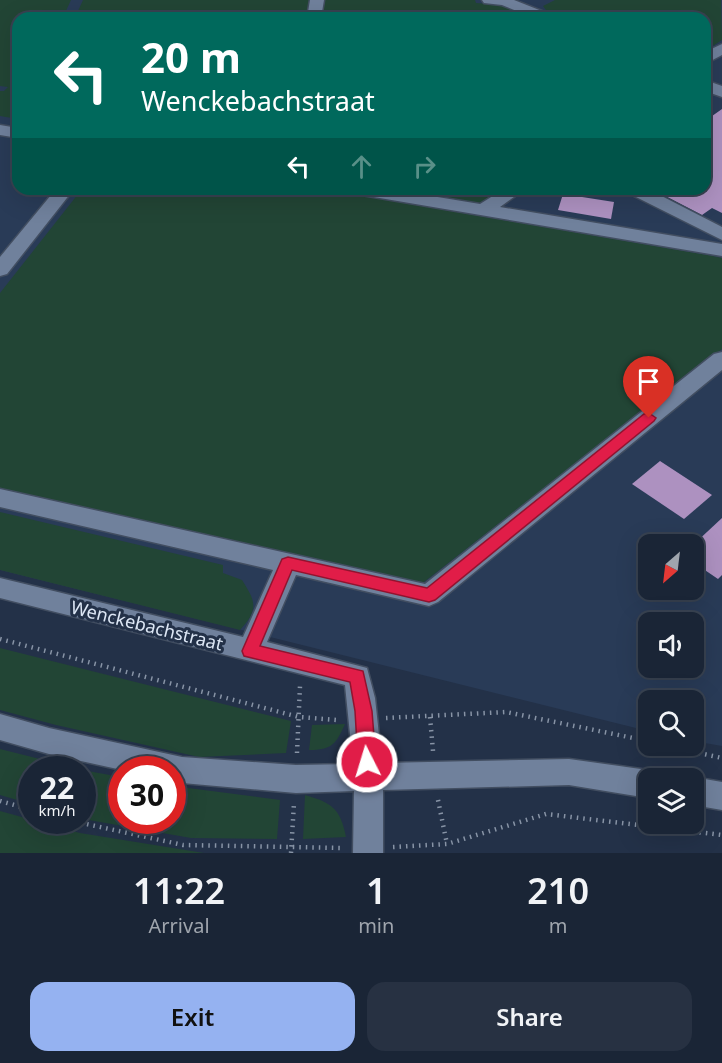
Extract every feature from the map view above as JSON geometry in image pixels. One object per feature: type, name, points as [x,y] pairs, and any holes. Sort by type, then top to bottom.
[{"type":"street","points":[[489,0],[504,1],[533,12]]},
{"type":"street","points":[[526,9],[546,0]]},
{"type":"street","points":[[0,270],[60,195]]},
{"type":"street","points":[[392,195],[722,250]]},
{"type":"street","points":[[483,210],[507,195]]},
{"type":"street","points":[[646,195],[722,234]]},
{"type":"street","points":[[0,498],[429,595],[722,359]]},
{"type":"street","points":[[250,651],[288,563]]},
{"type":"street","name":"Wenckebachstraat","points":[[0,588],[357,676],[368,777],[368,853]]},
{"type":"street","points":[[0,728],[182,770],[296,779],[569,772],[638,782]]},
{"type":"street","points":[[704,792],[722,796]]},
{"type":"path","points":[[0,639],[299,717],[328,720],[506,712],[638,739]]},
{"type":"path","points":[[704,754],[722,758]]},
{"type":"path","points":[[0,801],[18,806]]},
{"type":"path","points":[[291,846],[291,853]]},
{"type":"shaded area","points":[[0,0],[722,0],[722,746],[704,743],[704,690],[638,690],[638,729],[0,570]]},
{"type":"green space","points":[[0,0],[71,0],[65,12],[12,12],[12,118],[0,116],[0,91],[8,87],[0,86]]},
{"type":"green space","points":[[83,0],[311,0],[310,12],[78,11]]},
{"type":"green space","points":[[324,0],[475,0],[476,3],[503,5],[519,12],[323,12]]},
{"type":"green space","points":[[555,0],[721,0],[722,40],[711,47],[711,12],[550,12],[543,6]]},
{"type":"green space","points":[[77,195],[358,195],[722,258],[722,349],[424,582],[406,584],[0,491],[0,293]]},
{"type":"green space","points":[[421,195],[495,195],[480,205]]},
{"type":"green space","points":[[0,512],[223,565],[223,573],[242,580],[253,600],[253,611],[240,630],[0,570]]},
{"type":"green space","points":[[0,648],[291,721],[286,753],[199,757],[0,710]]},
{"type":"green space","points":[[345,724],[336,741],[328,747],[309,750],[312,725]]},
{"type":"green space","points":[[0,749],[27,756],[18,756],[18,800],[0,795]]},
{"type":"green space","points":[[96,773],[108,775],[108,823],[96,821]]},
{"type":"green space","points":[[186,788],[280,800],[277,839],[191,838],[168,834],[186,834]]},
{"type":"green space","points":[[305,795],[328,804],[338,813],[346,837],[303,839]]},
{"type":"green space","points":[[0,811],[18,816],[18,834],[86,834],[204,853],[0,853]]},
{"type":"building","points":[[43,10],[96,11],[96,12],[42,12]]},
{"type":"building","points":[[722,109],[722,213],[712,208],[702,215],[664,195],[711,195],[711,117]]},
{"type":"building","points":[[563,195],[614,202],[611,219],[558,210]]},
{"type":"building","points":[[660,461],[712,495],[684,519],[632,484]]},
{"type":"building","points":[[722,518],[722,575],[718,579],[704,569],[704,535]]},
{"type":"route","points":[[367,762],[363,711],[357,676],[250,651],[288,563],[429,595],[649,418]]}]
